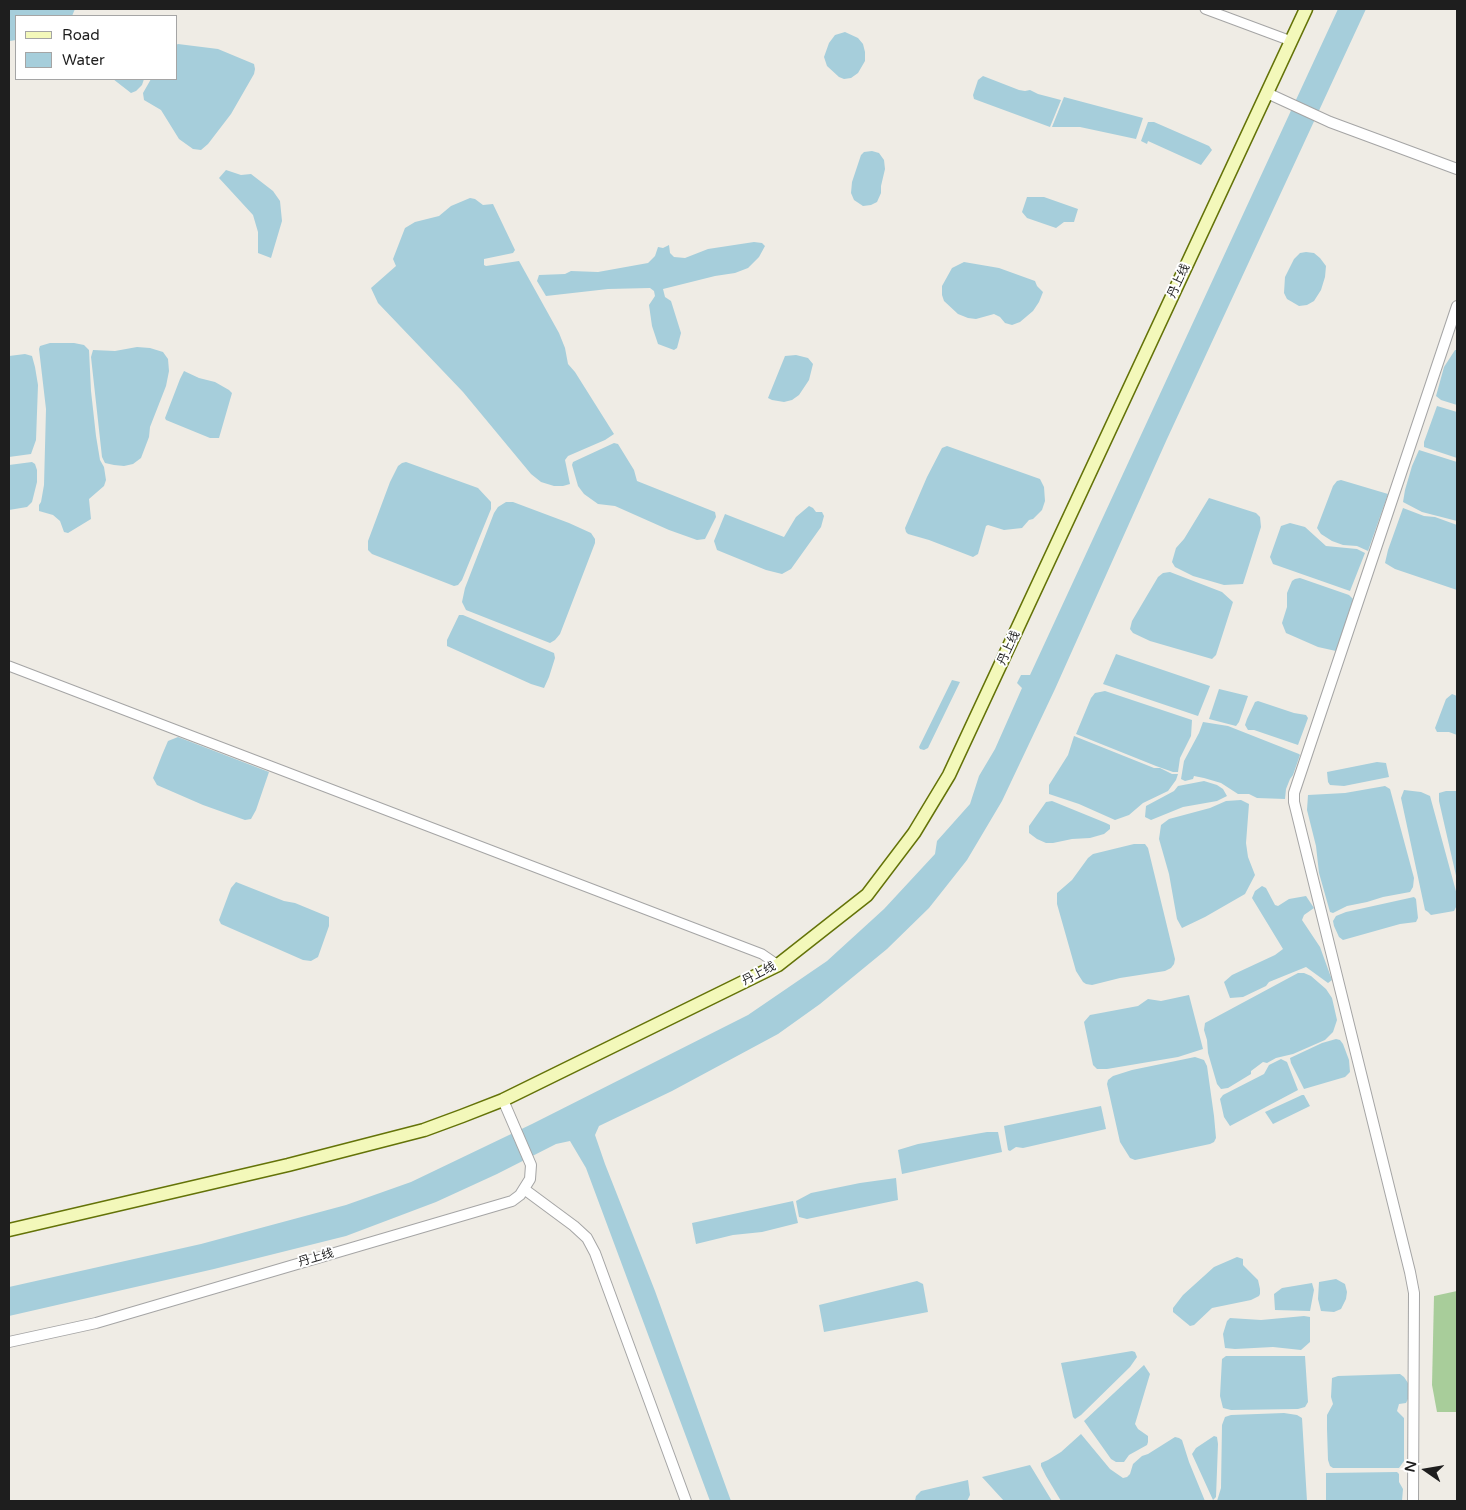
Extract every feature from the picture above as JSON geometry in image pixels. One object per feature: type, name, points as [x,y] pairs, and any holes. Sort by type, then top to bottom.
[{"type":"main road","name":"丹上线","points":[[9,1230],[260,1172],[424,1130],[502,1100],[778,965],[867,895],[914,833],[949,775],[1306,9]]},
{"type":"street","points":[[1204,9],[1291,41]]},
{"type":"street","points":[[1267,93],[1366,136],[1457,169]]},
{"type":"street","points":[[1413,1501],[1413,1286],[1294,802],[1294,793],[1457,306]]},
{"type":"street","points":[[9,666],[762,954],[778,965]]},
{"type":"street","points":[[502,1100],[531,1165],[530,1179],[524,1189],[574,1226],[587,1238],[595,1253],[686,1501]]},
{"type":"street","name":"丹上线","points":[[9,1342],[96,1323],[512,1201],[524,1189]]},
{"type":"green space","points":[[1457,1291],[1457,1412],[1437,1412],[1432,1385],[1434,1296]]},
{"type":"water","points":[[9,9],[75,9],[72,15],[15,15],[15,40],[10,41]]},
{"type":"water","points":[[1338,9],[1366,9],[1167,439],[1055,689],[1002,801],[967,860],[929,908],[887,949],[820,1004],[778,1034],[672,1091],[599,1126],[595,1135],[655,1291],[731,1501],[710,1501],[586,1168],[570,1141],[556,1144],[436,1202],[346,1236],[214,1269],[9,1316],[9,1287],[201,1244],[346,1205],[411,1182],[532,1124],[748,1015],[827,961],[884,909],[935,854],[937,841],[970,804],[979,776],[995,749],[1022,688],[1017,683],[1021,675],[1030,675]]},
{"type":"water","points":[[845,32],[858,38],[863,44],[865,61],[858,73],[851,78],[844,79],[827,66],[824,57],[829,43],[835,35]]},
{"type":"water","points":[[178,44],[218,49],[254,64],[254,74],[231,114],[208,144],[201,150],[193,149],[179,139],[161,110],[144,100],[143,93],[150,80],[178,80]]},
{"type":"water","points":[[983,76],[1019,90],[1030,90],[1061,100],[1050,127],[974,99],[973,95],[978,80]]},
{"type":"water","points":[[114,80],[144,80],[142,85],[131,93]]},
{"type":"water","points":[[1064,97],[1143,118],[1136,139],[1080,127],[1052,127]]},
{"type":"water","points":[[1148,122],[1154,122],[1209,146],[1212,150],[1201,165],[1148,141],[1147,144],[1141,141]]},
{"type":"water","points":[[872,151],[879,153],[884,160],[885,169],[881,193],[877,202],[863,206],[854,200],[851,193],[852,182],[861,155],[864,152]]},
{"type":"water","points":[[226,170],[241,175],[251,174],[273,191],[280,201],[282,221],[271,258],[258,253],[258,232],[253,215],[219,178]]},
{"type":"water","points":[[1027,197],[1044,197],[1078,209],[1074,222],[1064,222],[1056,228],[1027,218],[1022,212]]},
{"type":"water","points":[[470,198],[483,205],[493,204],[515,250],[513,253],[484,259],[484,265],[519,261],[559,333],[565,348],[568,364],[614,434],[605,440],[568,456],[565,460],[570,484],[554,486],[541,482],[531,474],[463,392],[378,303],[371,288],[396,266],[393,259],[405,228],[415,222],[439,216],[451,206]]},
{"type":"water","points":[[754,242],[762,243],[765,246],[759,257],[748,268],[735,273],[663,289],[665,297],[671,301],[681,333],[677,348],[674,350],[658,344],[652,326],[649,305],[655,296],[654,291],[650,288],[608,289],[546,296],[537,281],[539,275],[565,274],[571,271],[598,272],[648,263],[655,256],[658,247],[663,248],[669,245],[670,253],[674,257],[685,258],[708,249]]},
{"type":"water","points":[[1300,253],[1314,253],[1320,258],[1326,266],[1325,277],[1321,290],[1314,301],[1307,305],[1299,306],[1287,299],[1284,293],[1285,277],[1294,259]]},
{"type":"water","points":[[964,262],[999,268],[1035,281],[1043,292],[1039,302],[1033,311],[1020,322],[1012,325],[1005,323],[994,314],[976,319],[958,314],[944,301],[942,286],[952,268]]},
{"type":"water","points":[[50,343],[74,343],[84,345],[89,350],[96,436],[106,480],[104,486],[89,499],[91,519],[68,533],[64,532],[60,521],[53,515],[39,511],[44,485],[46,409],[39,349],[40,346]]},
{"type":"water","points":[[137,347],[163,352],[168,359],[169,371],[166,386],[150,427],[149,437],[141,458],[133,464],[124,466],[105,463],[102,457],[91,357],[93,350],[115,351]]},
{"type":"water","points":[[1455,350],[1457,350],[1457,405],[1441,400],[1436,396],[1444,367]]},
{"type":"water","points":[[25,354],[32,356],[38,385],[36,440],[31,454],[9,457],[9,356]]},
{"type":"water","points":[[796,355],[808,358],[813,364],[809,380],[799,395],[792,400],[784,402],[768,398],[785,356]]},
{"type":"water","points":[[184,371],[199,378],[215,382],[232,393],[219,438],[210,438],[166,420],[165,418]]},
{"type":"water","points":[[1437,406],[1457,412],[1457,458],[1424,447],[1424,442]]},
{"type":"water","points":[[614,443],[618,444],[634,470],[637,481],[715,512],[716,517],[705,539],[697,540],[615,506],[598,504],[584,494],[578,486],[572,465],[573,462]]},
{"type":"water","points":[[947,446],[1040,479],[1044,487],[1045,501],[1042,510],[1022,528],[1004,530],[986,526],[978,554],[973,557],[908,534],[905,528],[927,477],[942,448]]},
{"type":"water","points":[[1419,450],[1457,462],[1457,521],[1422,512],[1403,502],[1412,466]]},
{"type":"water","points":[[32,462],[37,470],[37,482],[32,502],[27,507],[9,510],[9,465]]},
{"type":"water","points":[[406,462],[478,488],[491,502],[491,509],[462,580],[458,585],[454,586],[372,554],[368,550],[368,541],[390,482],[398,466]]},
{"type":"water","points":[[1341,480],[1388,494],[1368,551],[1357,546],[1343,545],[1332,541],[1321,534],[1317,528],[1333,486],[1337,481]]},
{"type":"water","points":[[1209,498],[1256,513],[1260,517],[1261,527],[1243,584],[1224,585],[1193,576],[1175,567],[1172,562],[1176,548],[1184,539]]},
{"type":"water","points":[[506,502],[513,502],[569,523],[591,533],[595,539],[560,634],[550,643],[466,610],[462,602],[465,588],[494,513],[498,507]]},
{"type":"water","points":[[809,506],[816,512],[822,512],[824,516],[821,527],[791,569],[782,574],[766,570],[717,550],[714,541],[725,514],[784,537],[796,517]]},
{"type":"water","points":[[1403,508],[1457,525],[1457,590],[1395,569],[1385,563]]},
{"type":"water","points":[[1290,523],[1305,527],[1326,546],[1357,549],[1365,553],[1350,591],[1273,564],[1270,557],[1281,526]]},
{"type":"water","points":[[1170,572],[1222,592],[1233,602],[1216,655],[1212,659],[1150,641],[1133,633],[1130,629],[1132,621],[1158,577],[1163,573]]},
{"type":"water","points":[[1300,578],[1349,595],[1353,599],[1336,651],[1318,647],[1286,633],[1282,623],[1287,607],[1287,593],[1292,581]]},
{"type":"water","points":[[459,615],[554,653],[555,658],[544,688],[447,646],[447,640]]},
{"type":"water","points":[[1116,654],[1210,686],[1198,716],[1103,684]]},
{"type":"water","points":[[952,680],[960,682],[928,748],[920,749],[919,747]]},
{"type":"water","points":[[1219,689],[1248,696],[1236,726],[1209,719]]},
{"type":"water","points":[[1105,691],[1192,720],[1191,736],[1180,758],[1178,772],[1156,766],[1076,734],[1091,698],[1095,693]]},
{"type":"water","points":[[1452,694],[1457,696],[1457,735],[1449,732],[1437,732],[1435,728],[1446,699]]},
{"type":"water","points":[[1258,701],[1306,715],[1308,718],[1298,745],[1254,730],[1248,730],[1245,725],[1247,719],[1255,702]]},
{"type":"water","points":[[1203,722],[1228,726],[1299,754],[1293,775],[1286,789],[1285,799],[1257,798],[1249,794],[1238,794],[1221,783],[1194,776],[1193,779],[1185,781],[1181,779],[1184,761]]},
{"type":"water","points":[[1074,736],[1154,768],[1178,774],[1176,780],[1168,791],[1143,803],[1129,815],[1115,820],[1079,804],[1049,794],[1049,785],[1068,755]]},
{"type":"water","points":[[178,737],[269,772],[251,819],[245,820],[203,805],[157,785],[153,778],[168,741]]},
{"type":"water","points":[[1377,762],[1386,763],[1389,777],[1344,786],[1330,785],[1328,782],[1327,772]]},
{"type":"water","points":[[1204,781],[1217,785],[1223,789],[1227,796],[1217,801],[1183,807],[1151,820],[1145,817],[1146,806],[1174,791],[1178,786]]},
{"type":"water","points":[[1385,786],[1390,789],[1414,878],[1413,887],[1410,892],[1347,906],[1333,913],[1330,912],[1319,873],[1316,846],[1307,810],[1308,795],[1345,793]]},
{"type":"water","points":[[1404,790],[1421,792],[1430,796],[1457,895],[1457,905],[1454,911],[1431,915],[1425,910],[1401,798]]},
{"type":"water","points":[[1457,791],[1457,880],[1439,801],[1439,793]]},
{"type":"water","points":[[1241,800],[1249,804],[1246,843],[1248,857],[1255,875],[1245,894],[1182,928],[1177,919],[1169,874],[1159,839],[1161,825],[1169,819],[1210,808],[1226,801]]},
{"type":"water","points":[[1052,801],[1106,823],[1110,825],[1110,829],[1104,834],[1090,838],[1053,843],[1046,843],[1037,839],[1029,833],[1029,826],[1046,802]]},
{"type":"water","points":[[1134,844],[1145,844],[1148,848],[1175,959],[1174,964],[1165,971],[1120,978],[1092,985],[1086,984],[1076,971],[1057,904],[1057,893],[1072,880],[1093,854]]},
{"type":"water","points":[[236,882],[329,917],[329,926],[318,957],[311,961],[303,960],[221,924],[219,920],[231,888]]},
{"type":"water","points":[[1262,886],[1266,888],[1275,905],[1278,906],[1289,899],[1306,896],[1314,908],[1304,915],[1302,920],[1320,947],[1332,980],[1328,983],[1306,967],[1269,982],[1266,986],[1243,997],[1230,998],[1224,982],[1232,975],[1275,955],[1283,949],[1252,898],[1255,891]]},
{"type":"water","points":[[1414,897],[1416,899],[1418,918],[1416,922],[1400,924],[1343,940],[1339,937],[1334,926],[1333,921],[1336,916],[1346,912]]},
{"type":"water","points":[[1298,973],[1311,976],[1326,989],[1332,998],[1337,1020],[1333,1032],[1325,1040],[1293,1054],[1276,1058],[1267,1063],[1263,1062],[1251,1071],[1251,1074],[1228,1088],[1221,1089],[1217,1084],[1208,1053],[1204,1030],[1205,1023]]},
{"type":"water","points":[[1189,995],[1203,1049],[1178,1057],[1107,1069],[1097,1069],[1093,1065],[1084,1022],[1090,1015],[1138,1006],[1148,999],[1161,1001]]},
{"type":"water","points":[[1336,1039],[1340,1040],[1343,1044],[1349,1060],[1350,1072],[1345,1077],[1304,1089],[1290,1058],[1322,1043]]},
{"type":"water","points":[[1195,1057],[1204,1060],[1207,1066],[1214,1116],[1216,1138],[1214,1142],[1135,1160],[1130,1158],[1120,1142],[1107,1084],[1108,1080],[1113,1076],[1132,1070]]},
{"type":"water","points":[[1281,1059],[1287,1062],[1298,1090],[1230,1126],[1224,1117],[1220,1099],[1223,1095],[1264,1074],[1269,1065]]},
{"type":"water","points":[[1304,1095],[1310,1106],[1273,1124],[1265,1112]]},
{"type":"water","points":[[1101,1106],[1106,1129],[1008,1150],[1004,1126]]},
{"type":"water","points":[[987,1132],[998,1132],[1002,1152],[902,1174],[898,1150],[918,1144]]},
{"type":"water","points":[[896,1178],[898,1200],[807,1219],[799,1217],[796,1201],[811,1193]]},
{"type":"water","points":[[793,1201],[798,1223],[762,1232],[733,1235],[696,1244],[692,1223]]},
{"type":"water","points":[[1237,1257],[1243,1259],[1243,1265],[1258,1280],[1259,1296],[1251,1300],[1212,1308],[1194,1325],[1190,1326],[1173,1312],[1173,1308],[1183,1295],[1214,1267]]},
{"type":"water","points":[[1336,1279],[1345,1284],[1346,1299],[1341,1309],[1334,1312],[1321,1311],[1318,1299],[1319,1282]]},
{"type":"water","points":[[917,1281],[923,1284],[928,1312],[824,1332],[819,1305]]},
{"type":"water","points":[[1312,1283],[1314,1290],[1310,1311],[1275,1310],[1274,1294],[1282,1288]]},
{"type":"water","points":[[1310,1317],[1310,1342],[1301,1350],[1273,1347],[1225,1348],[1223,1334],[1227,1321],[1230,1318],[1261,1320]]},
{"type":"water","points":[[1135,1352],[1137,1357],[1130,1367],[1075,1419],[1061,1363]]},
{"type":"water","points":[[1226,1356],[1305,1356],[1308,1402],[1305,1407],[1298,1409],[1231,1410],[1223,1408],[1220,1396],[1222,1359]]},
{"type":"water","points":[[1144,1365],[1150,1374],[1135,1424],[1138,1429],[1148,1436],[1148,1442],[1147,1445],[1129,1455],[1124,1462],[1116,1462],[1111,1459],[1084,1421]]},
{"type":"water","points":[[1400,1374],[1408,1383],[1408,1399],[1406,1403],[1399,1404],[1397,1411],[1404,1418],[1404,1461],[1399,1468],[1333,1468],[1330,1466],[1328,1460],[1327,1415],[1333,1404],[1331,1397],[1332,1378],[1338,1376]]},
{"type":"water","points":[[1284,1413],[1297,1415],[1302,1418],[1307,1501],[1217,1501],[1221,1488],[1222,1425],[1225,1417],[1231,1415]]},
{"type":"water","points":[[1081,1434],[1110,1469],[1123,1478],[1130,1474],[1133,1464],[1142,1456],[1175,1437],[1179,1438],[1182,1440],[1205,1501],[1061,1501],[1046,1476],[1041,1463],[1061,1452]]},
{"type":"water","points":[[1214,1436],[1217,1437],[1218,1444],[1216,1497],[1213,1500],[1192,1454],[1196,1448]]},
{"type":"water","points":[[1030,1465],[1052,1501],[1004,1501],[982,1477]]},
{"type":"water","points":[[1397,1472],[1403,1489],[1402,1501],[1326,1501],[1326,1473]]},
{"type":"water","points":[[968,1480],[970,1495],[967,1501],[915,1501],[916,1496],[921,1491]]}]
